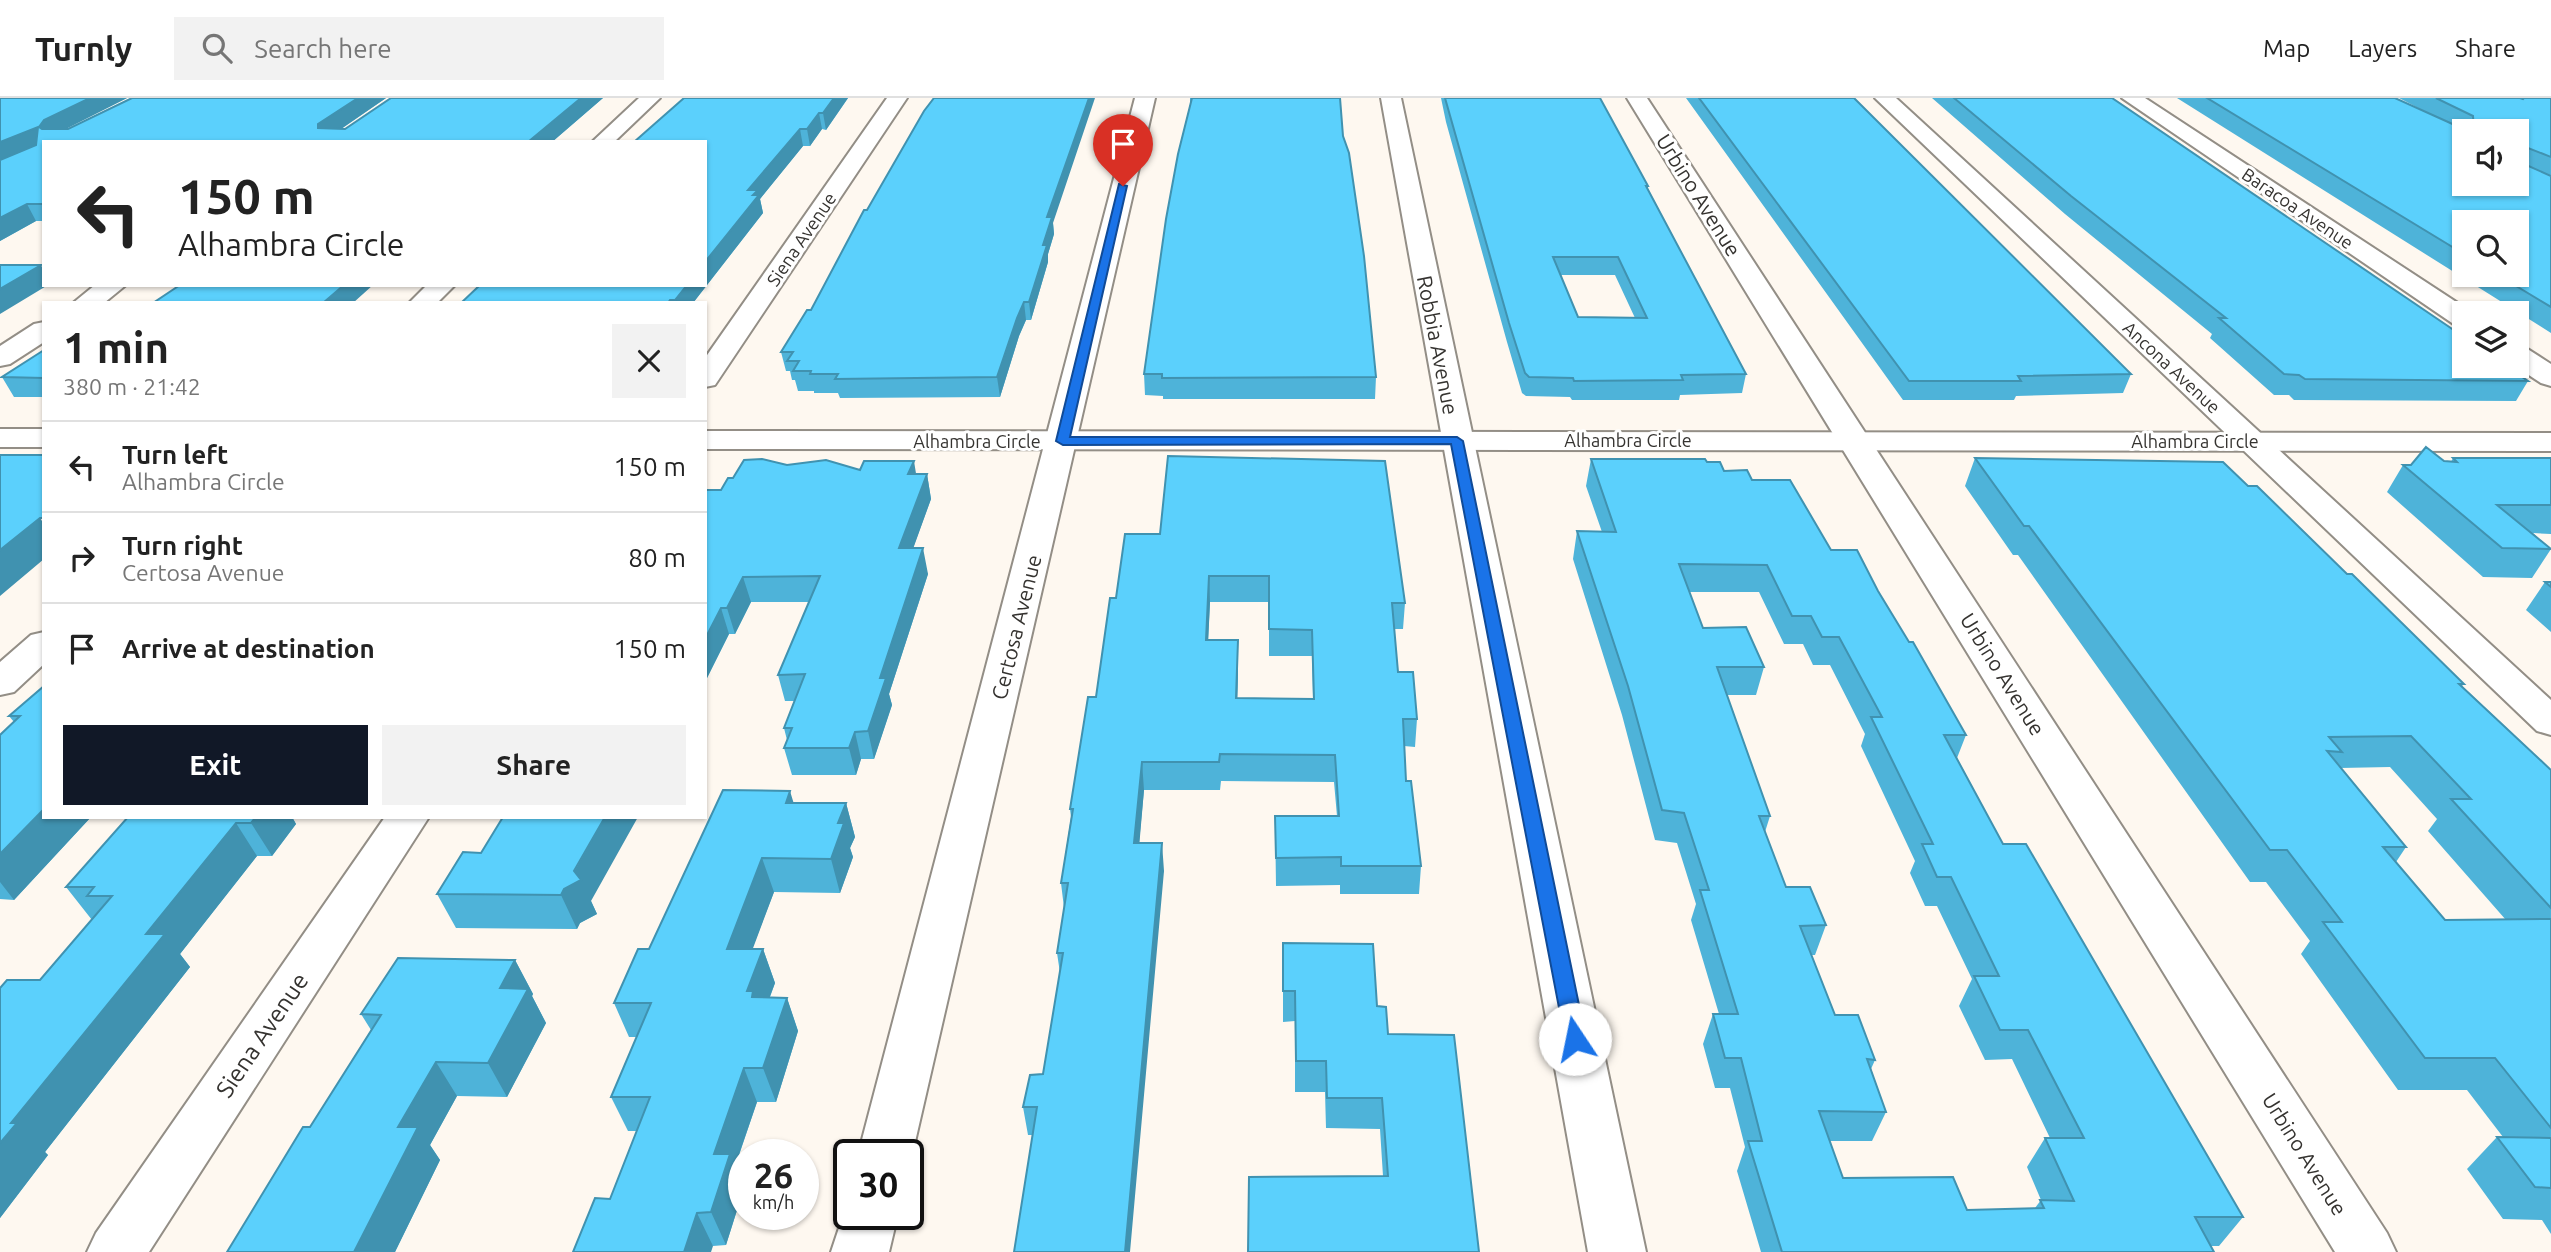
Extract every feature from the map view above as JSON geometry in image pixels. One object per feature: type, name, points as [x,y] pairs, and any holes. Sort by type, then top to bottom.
[{"type":"street","points":[[604,140],[650,98]]},
{"type":"street","name":"Siena Avenue","points":[[707,376],[897,98]]},
{"type":"street","name":"Certosa Avenue","points":[[889,1139],[1063,441],[1145,98]]},
{"type":"street","name":"Robbia Avenue","points":[[1391,98],[1617,1252]]},
{"type":"street","name":"Urbino Avenue","points":[[1637,98],[2367,1252]]},
{"type":"street","name":"Ancona Avenue","points":[[1885,98],[2551,722]]},
{"type":"street","name":"Baracoa Avenue","points":[[2132,98],[2452,311]]},
{"type":"street","points":[[89,301],[110,287]]},
{"type":"street","points":[[424,301],[440,287]]},
{"type":"street","points":[[0,358],[42,331]]},
{"type":"street","points":[[2529,363],[2551,377]]},
{"type":"street","points":[[0,438],[42,438]]},
{"type":"street","name":"Alhambra Circle","points":[[707,440],[2551,442]]},
{"type":"street","points":[[0,683],[42,645]]},
{"type":"street","name":"Siena Avenue","points":[[116,1252],[407,819]]},
{"type":"street","points":[[860,1252],[866,1230]]},
{"type":"building","points":[[0,98],[90,98],[44,120],[39,127],[68,129],[132,98],[358,98],[318,124],[318,128],[345,129],[391,98],[581,98],[530,140],[42,140],[42,204],[27,204],[0,218],[0,160],[36,145],[38,127],[0,142]]},
{"type":"building","points":[[684,98],[834,98],[807,129],[800,129],[748,190],[758,190],[753,195],[759,195],[707,260],[707,140],[636,140]]},
{"type":"building","points":[[934,98],[1089,98],[1047,217],[1052,217],[1043,245],[1047,245],[1029,302],[1024,302],[1017,318],[997,377],[835,379],[838,374],[793,371],[799,361],[787,361],[793,352],[781,352],[807,310],[811,310],[864,210],[867,210]]},
{"type":"building","points":[[1192,98],[1340,98],[1343,136],[1349,153],[1364,256],[1376,377],[1162,378],[1162,374],[1144,374],[1166,219]]},
{"type":"building","points":[[1445,98],[1600,98],[1746,374],[1681,375],[1683,380],[1574,381],[1573,378],[1529,377],[1525,373]],"holes":[[[1553,257],[1618,257],[1647,318],[1578,317]]]},
{"type":"building","points":[[1699,98],[1854,98],[2131,374],[2018,376],[2021,381],[1909,381]]},
{"type":"building","points":[[1954,98],[2112,98],[2452,329],[2452,378],[2524,378],[2528,381],[2305,379],[2299,375],[2284,374],[2219,318],[2226,318],[2071,196]]},
{"type":"building","points":[[2207,98],[2395,98],[2452,124],[2452,196],[2529,196],[2529,166],[2551,176],[2551,307],[2518,287],[2529,287],[2529,210],[2452,210],[2452,247]]},
{"type":"building","points":[[2436,98],[2551,98],[2551,157],[2529,148],[2529,119],[2473,119],[2473,116]]},
{"type":"building","points":[[0,265],[41,265],[0,289]]},
{"type":"building","points":[[177,287],[342,287],[325,301],[156,301]]},
{"type":"building","points":[[478,287],[685,287],[675,300],[669,301],[463,301]]},
{"type":"building","points":[[42,351],[42,378],[2,377]]},
{"type":"building","points":[[2426,447],[2444,461],[2457,462],[2453,458],[2551,458],[2551,505],[2497,505],[2551,549],[2502,548],[2403,465],[2411,465]]},
{"type":"building","points":[[0,455],[42,455],[42,518],[0,550]]},
{"type":"building","points":[[1168,456],[1385,461],[1405,603],[1392,603],[1398,672],[1413,672],[1417,719],[1403,719],[1406,781],[1411,781],[1421,866],[1341,866],[1341,857],[1276,858],[1275,816],[1339,816],[1335,755],[1220,754],[1219,762],[1142,762],[1134,843],[1162,843],[1125,1252],[1014,1252],[1037,1107],[1023,1107],[1030,1075],[1043,1074],[1063,953],[1057,953],[1068,883],[1061,883],[1088,697],[1096,697],[1110,598],[1116,598],[1125,534],[1160,534]],"holes":[[[1209,576],[1269,576],[1269,629],[1312,630],[1314,699],[1236,698],[1238,640],[1206,640]]]},
{"type":"building","points":[[1975,458],[2223,462],[2248,486],[2257,486],[2347,574],[2352,574],[2464,684],[2459,684],[2551,770],[2551,908],[2451,799],[2471,799],[2411,736],[2329,737],[2342,752],[2327,751],[2406,847],[2383,847],[2445,920],[2551,919],[2551,1128],[2495,1058],[2425,1058],[2323,922],[2342,922],[2287,850],[2270,850],[2029,526],[2024,526]]},
{"type":"building","points":[[762,459],[787,465],[826,460],[860,470],[864,461],[914,461],[908,474],[927,474],[899,548],[923,548],[880,678],[886,678],[868,731],[855,732],[849,748],[784,748],[792,728],[784,728],[805,674],[778,675],[820,576],[743,577],[727,608],[721,608],[707,635],[707,490],[721,490],[728,478],[733,478],[744,460]]},
{"type":"building","points":[[1591,459],[1705,459],[1707,462],[1720,462],[1724,471],[1747,470],[1752,480],[1790,480],[1831,550],[1857,550],[1878,591],[1909,642],[1913,642],[1966,735],[1944,735],[2003,844],[2026,844],[2243,1217],[2195,1217],[2214,1252],[1782,1252],[1748,1141],[1762,1141],[1741,1058],[1725,1058],[1713,1014],[1738,1014],[1700,890],[1709,890],[1684,813],[1662,810],[1628,686],[1577,531],[1616,532]],"holes":[[[1679,564],[1767,565],[1792,616],[1811,616],[1822,637],[1839,637],[1882,717],[1871,717],[1933,844],[1922,844],[1937,877],[1951,877],[1999,976],[1974,976],[2000,1030],[2028,1030],[2084,1138],[2045,1138],[2074,1201],[2040,1200],[2044,1208],[1967,1210],[1953,1177],[1843,1178],[1819,1111],[1886,1112],[1867,1059],[1875,1060],[1858,1015],[1835,1015],[1800,926],[1826,925],[1810,887],[1786,887],[1759,816],[1770,816],[1717,667],[1764,667],[1746,627],[1703,628]]]},
{"type":"building","points":[[42,688],[42,811],[0,854],[0,735],[20,716],[9,716]]},
{"type":"building","points":[[723,790],[790,791],[786,803],[846,803],[838,823],[844,823],[831,859],[762,858],[727,949],[763,949],[747,991],[753,991],[752,997],[787,998],[763,1068],[744,1068],[714,1154],[728,1154],[728,1160],[711,1212],[697,1213],[684,1252],[573,1252],[595,1198],[610,1199],[650,1097],[611,1097],[651,1003],[614,1003],[638,949],[649,949]]},
{"type":"building","points":[[126,819],[254,819],[251,823],[236,823],[146,934],[165,934],[11,1123],[17,1123],[0,1143],[0,988],[7,980],[40,980],[112,896],[87,896],[94,887],[66,887]]},
{"type":"building","points":[[502,819],[604,819],[574,871],[581,880],[564,889],[561,895],[437,894],[463,852],[481,853]]},
{"type":"building","points":[[1283,943],[1373,944],[1377,1006],[1386,1007],[1388,1034],[1454,1035],[1479,1252],[1248,1252],[1249,1177],[1388,1176],[1382,1098],[1327,1098],[1326,1061],[1296,1061],[1295,991],[1283,991]]},
{"type":"building","points":[[398,958],[515,960],[500,988],[528,989],[488,1063],[436,1062],[398,1127],[418,1127],[354,1252],[227,1252],[303,1127],[310,1127],[381,1015],[361,1014]]},
{"type":"building","points":[[2497,1137],[2551,1138],[2551,1188],[2535,1187]]},
{"type":"route","points":[[1123,186],[1063,441],[1457,441],[1575,1039]]}]
